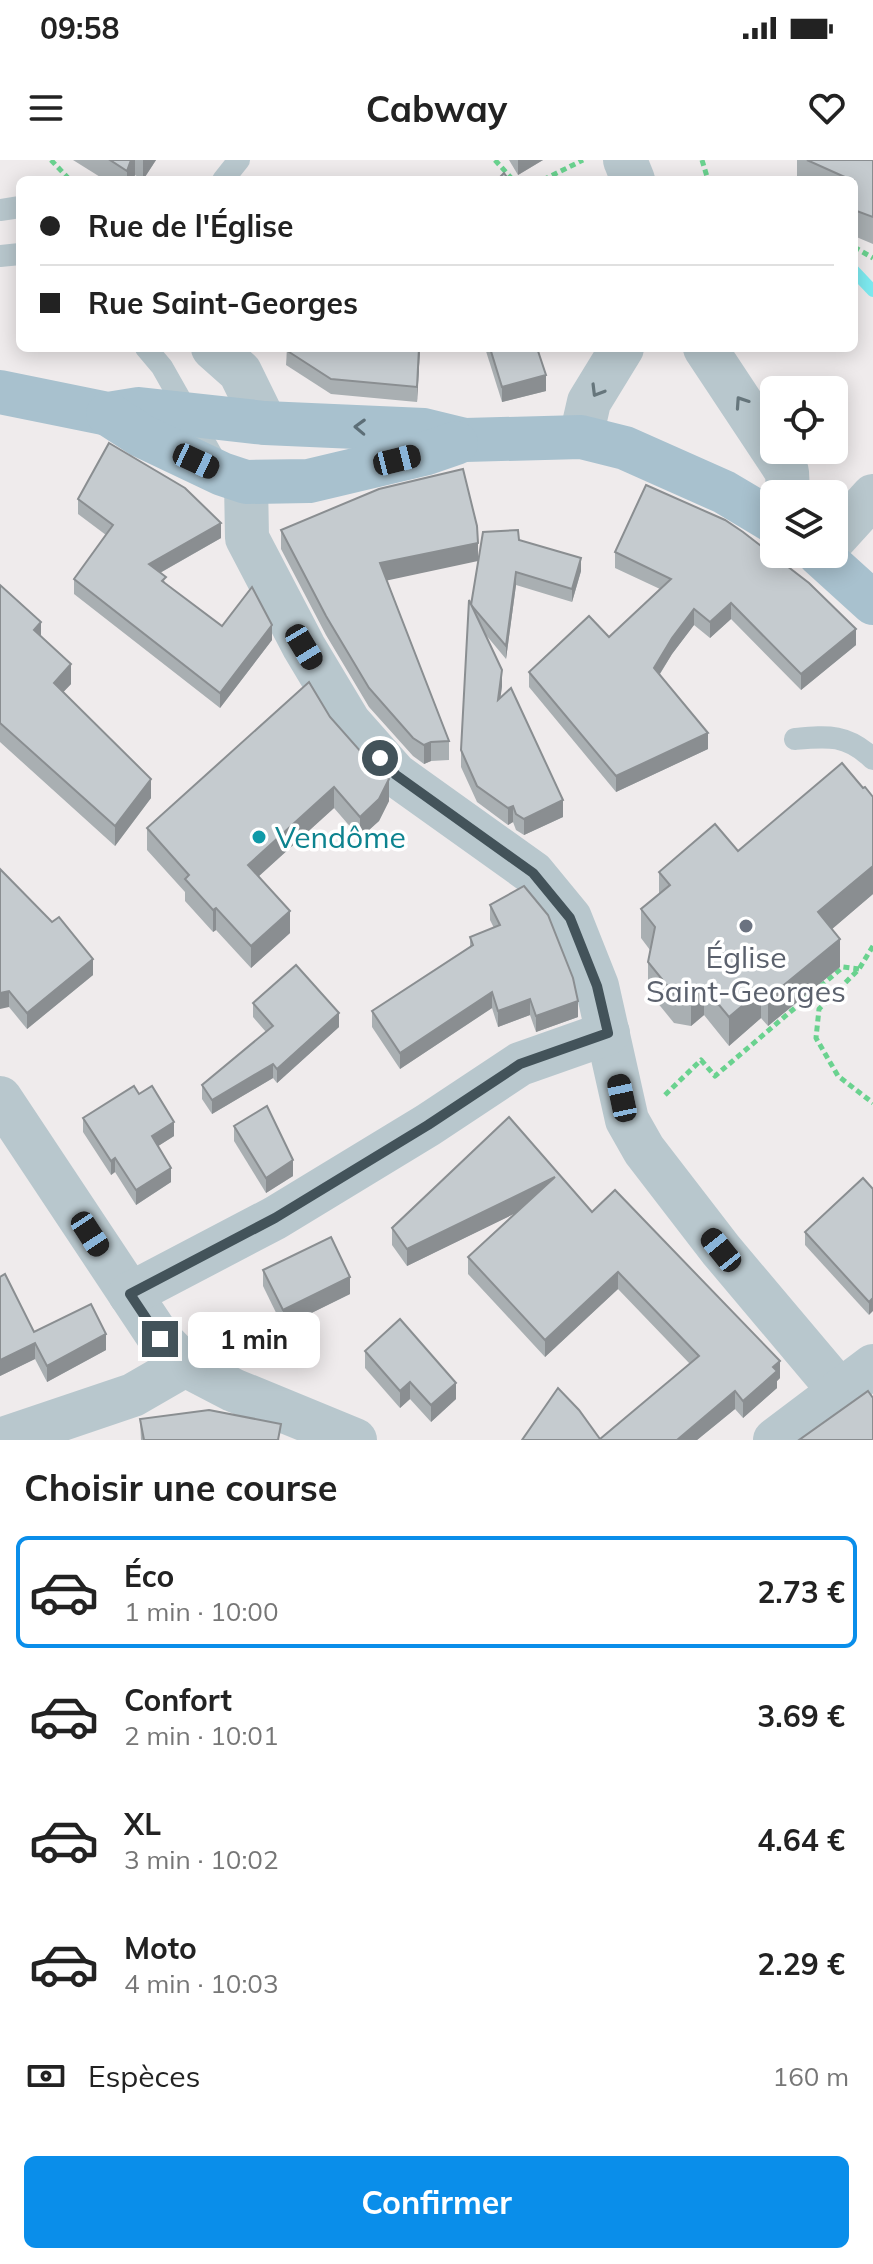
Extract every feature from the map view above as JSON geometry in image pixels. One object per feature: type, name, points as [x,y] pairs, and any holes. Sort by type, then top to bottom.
[{"type":"main road","points":[[0,392],[108,414],[139,409],[265,423],[424,430],[465,440],[581,437],[625,448],[724,492],[760,514]]},
{"type":"main road","points":[[108,414],[142,436],[234,478],[309,481],[427,453],[465,440]]},
{"type":"main road","points":[[835,568],[873,603]]},
{"type":"street","points":[[218,352],[240,372],[265,423]]},
{"type":"street","points":[[581,437],[589,402],[620,352]]},
{"type":"street","points":[[708,352],[787,472],[787,480]]},
{"type":"street","points":[[234,478],[247,538],[304,647],[349,722],[396,775],[533,873],[570,918],[597,986],[627,1120],[644,1150],[689,1211],[856,1378],[775,1440]]},
{"type":"street","points":[[848,524],[873,496]]},
{"type":"street","points":[[130,1294],[275,1218],[428,1125],[520,1064],[608,1033]]},
{"type":"street","points":[[0,1098],[160,1339],[185,1365],[233,1390],[355,1440]]},
{"type":"street","points":[[0,1440],[133,1395],[185,1365]]},
{"type":"lane","points":[[226,176],[239,160]]},
{"type":"lane","points":[[149,352],[234,478]]},
{"type":"lane","points":[[795,739],[830,736],[861,747],[873,759]]},
{"type":"path","points":[[51,160],[66,176]]},
{"type":"path","points":[[495,160],[509,176]]},
{"type":"path","points":[[551,176],[583,160]]},
{"type":"path","points":[[873,946],[859,969],[819,1009],[816,1038],[838,1076],[873,1103]]},
{"type":"path","points":[[632,1128],[701,1060],[715,1076],[843,967],[859,969]]},
{"type":"building","points":[[110,160],[131,160],[127,171]]},
{"type":"building","points":[[807,160],[873,160],[873,217],[858,211],[858,176],[843,176]]},
{"type":"building","points":[[289,352],[419,352],[417,387],[331,379]]},
{"type":"building","points":[[491,352],[538,352],[546,375],[502,387]]},
{"type":"building","points":[[109,443],[185,488],[221,523],[149,564],[166,577],[162,581],[222,626],[252,587],[272,625],[220,693],[74,579],[113,525],[78,499]]},
{"type":"building","points":[[463,469],[478,543],[380,563],[449,741],[424,745],[413,738],[369,688],[326,616],[281,530],[379,489]]},
{"type":"building","points":[[646,485],[725,520],[743,532],[760,545],[760,568],[790,568],[856,629],[801,674],[731,603],[710,622],[694,609],[654,668],[708,733],[616,776],[529,672],[589,616],[609,637],[671,579],[615,552]]},
{"type":"building","points":[[518,530],[519,540],[581,558],[572,589],[516,572],[506,646],[471,605],[483,532]]},
{"type":"building","points":[[0,585],[41,622],[34,630],[71,664],[54,683],[151,779],[115,826],[0,723]]},
{"type":"building","points":[[469,600],[502,670],[498,700],[511,688],[563,800],[524,819],[516,814],[513,806],[508,808],[477,786],[461,750]]},
{"type":"building","points":[[309,682],[330,717],[377,770],[389,779],[379,799],[360,817],[334,787],[248,865],[290,911],[251,946],[185,879],[189,875],[147,828]]},
{"type":"building","name":"Église Saint-Georges","points":[[842,763],[873,797],[873,866],[818,912],[840,939],[768,998],[761,990],[729,1017],[704,987],[691,997],[674,994],[648,962],[655,927],[641,909],[670,885],[659,872],[715,824],[738,851]]},
{"type":"building","points":[[0,869],[52,922],[59,917],[93,959],[27,1013],[9,991],[0,993]]},
{"type":"building","points":[[524,886],[548,915],[573,978],[578,1001],[536,1016],[530,999],[498,1011],[492,992],[400,1053],[372,1011],[473,945],[470,937],[500,925],[490,905]]},
{"type":"building","points":[[296,965],[339,1013],[277,1069],[273,1064],[212,1100],[202,1085],[273,1026],[253,1003]]},
{"type":"building","points":[[134,1086],[139,1094],[152,1086],[174,1122],[152,1136],[171,1168],[136,1190],[115,1158],[111,1161],[83,1118]]},
{"type":"building","points":[[267,1106],[293,1160],[266,1178],[234,1126]]},
{"type":"building","points":[[509,1117],[592,1212],[615,1190],[780,1361],[773,1367],[777,1371],[743,1401],[735,1391],[677,1440],[522,1440],[558,1388],[600,1439],[699,1356],[618,1272],[545,1340],[468,1257],[555,1177],[407,1249],[392,1228]]},
{"type":"building","points":[[863,1178],[873,1189],[873,1298],[869,1302],[805,1232]]},
{"type":"building","points":[[331,1237],[350,1277],[283,1310],[263,1270]]},
{"type":"building","points":[[5,1274],[34,1332],[91,1304],[106,1334],[47,1366],[35,1343],[0,1360],[0,1277]]},
{"type":"building","points":[[400,1319],[456,1383],[431,1405],[410,1382],[400,1391],[365,1351]]},
{"type":"building","points":[[868,1391],[873,1398],[873,1440],[799,1440]]},
{"type":"building","points":[[209,1410],[281,1424],[278,1440],[144,1440],[140,1419]]},
{"type":"waterway","points":[[858,275],[873,291]]},
{"type":"place","name":"Vendôme","points":[[259,837]]},
{"type":"place","name":"Église Saint-Georges","points":[[746,926]]},
{"type":"route","points":[[160,1339],[130,1294],[275,1218],[428,1125],[520,1064],[608,1033],[597,986],[570,918],[533,873],[396,775],[380,758]]}]
